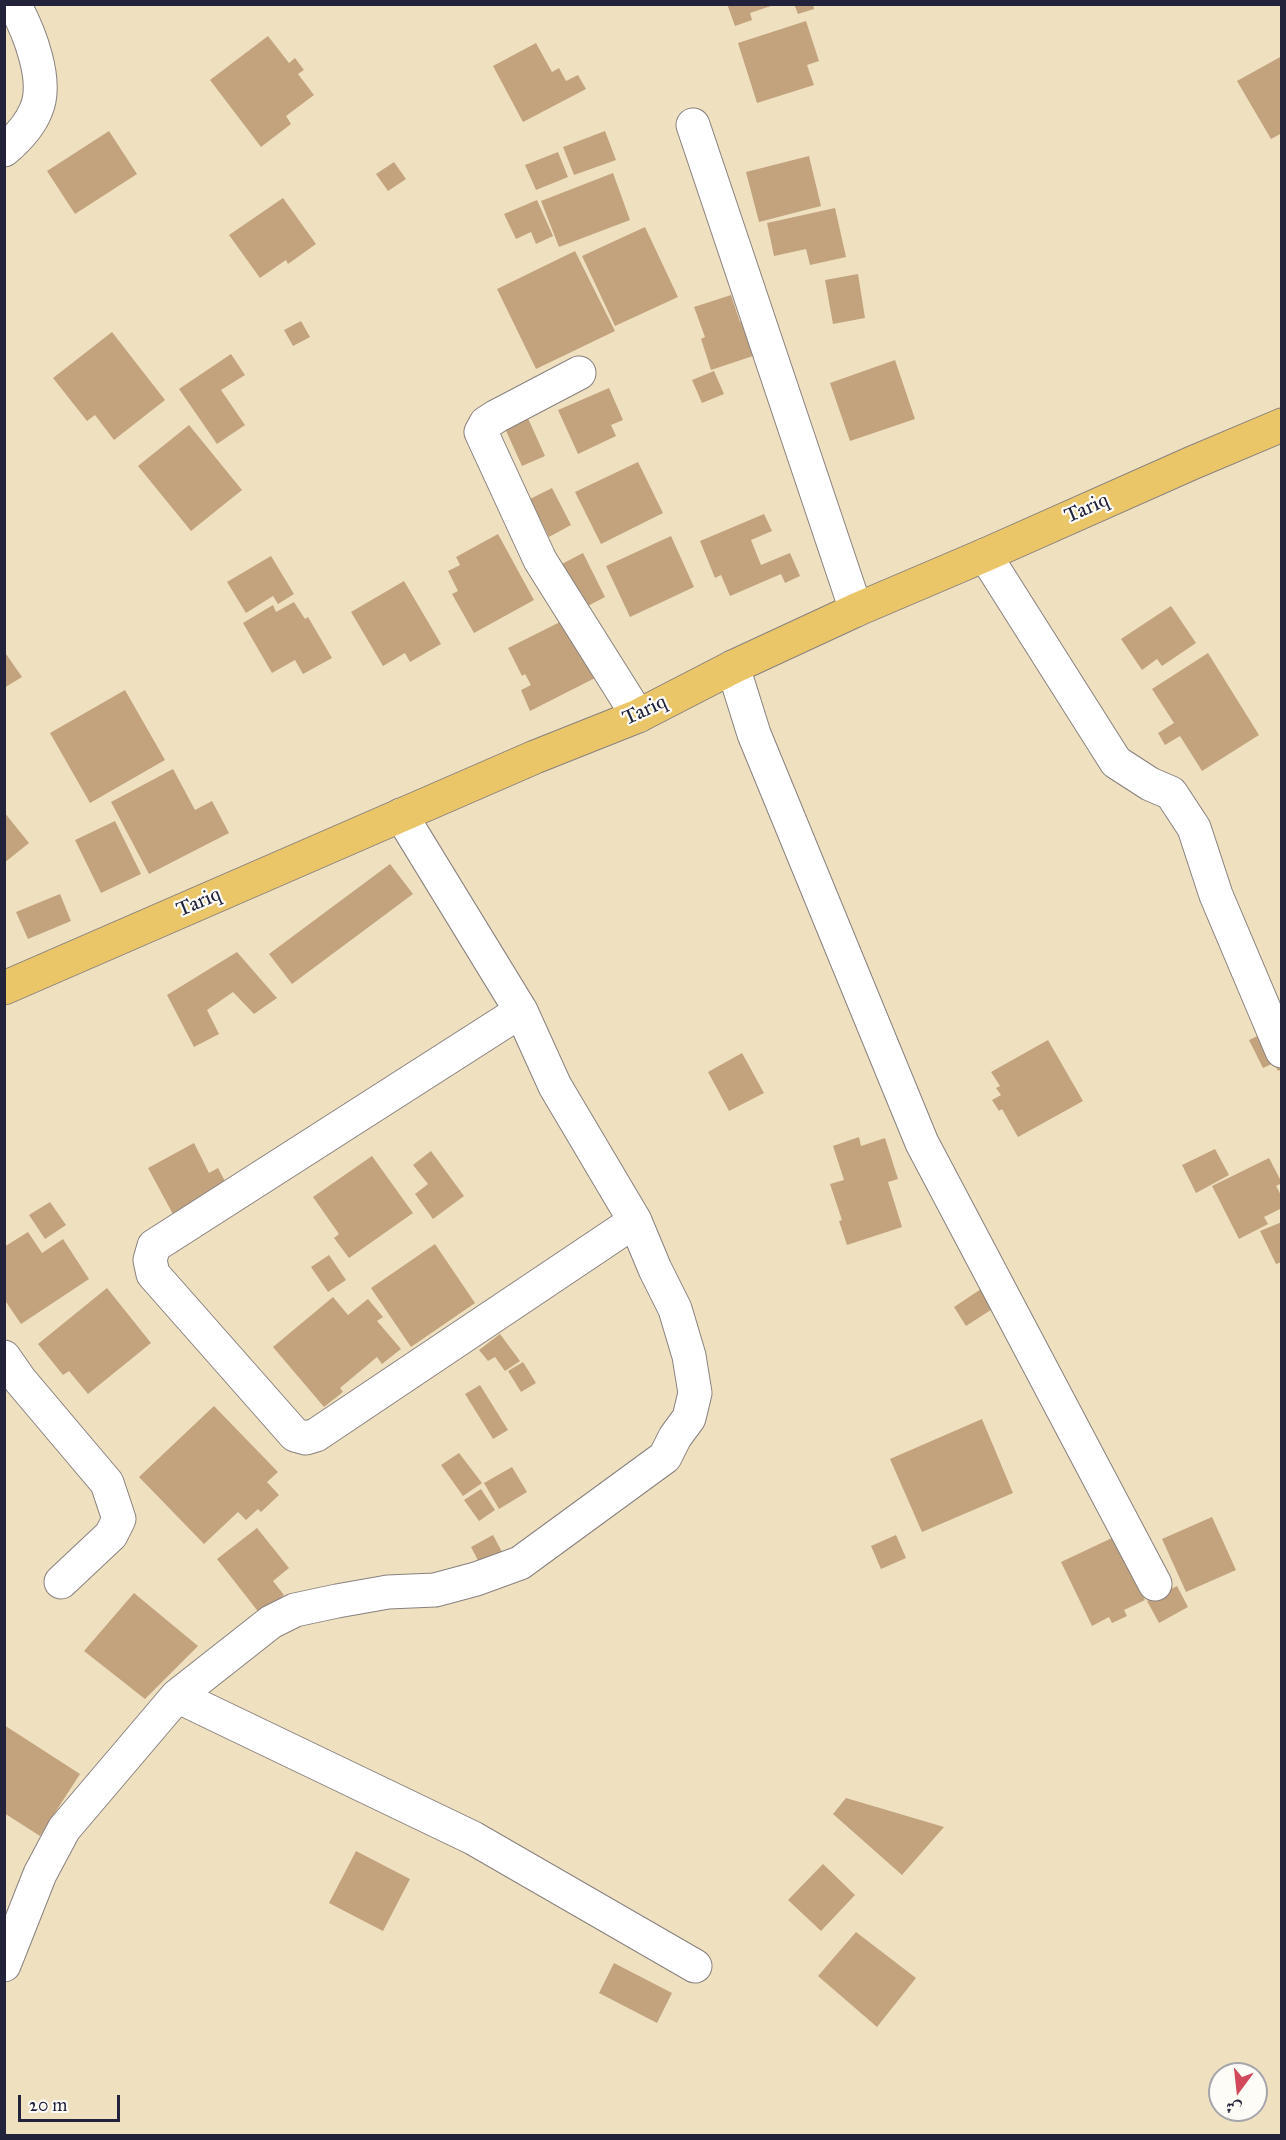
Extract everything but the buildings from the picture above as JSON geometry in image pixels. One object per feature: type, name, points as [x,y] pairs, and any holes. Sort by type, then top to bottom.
[{"type":"main road","name":"Tariq","points":[[4,988],[401,815],[638,716],[733,667],[856,610],[1281,425]]},
{"type":"street","points":[[4,150],[15,140],[37,110],[41,80],[25,24],[14,4]]},
{"type":"street","points":[[693,125],[856,610]]},
{"type":"street","points":[[579,373],[497,416],[486,423],[481,432],[540,560],[638,716]]},
{"type":"street","points":[[985,555],[1116,762],[1150,784],[1171,794],[1194,828],[1216,896],[1281,1051]]},
{"type":"street","points":[[733,667],[754,734],[922,1143],[1155,1584]]},
{"type":"street","points":[[4,1965],[40,1874],[64,1829],[177,1696],[271,1622],[295,1610],[388,1592],[435,1590],[476,1579],[520,1563],[665,1457],[675,1437],[689,1418],[695,1393],[688,1356],[675,1309],[635,1221],[555,1086],[521,1011],[401,815]]},
{"type":"street","points":[[521,1011],[154,1246],[150,1260],[153,1274],[295,1435],[306,1438],[326,1428],[635,1221]]},
{"type":"street","points":[[4,1357],[20,1380],[107,1483],[119,1519],[111,1535],[61,1582]]},
{"type":"street","points":[[177,1696],[473,1838],[695,1966]]}]
